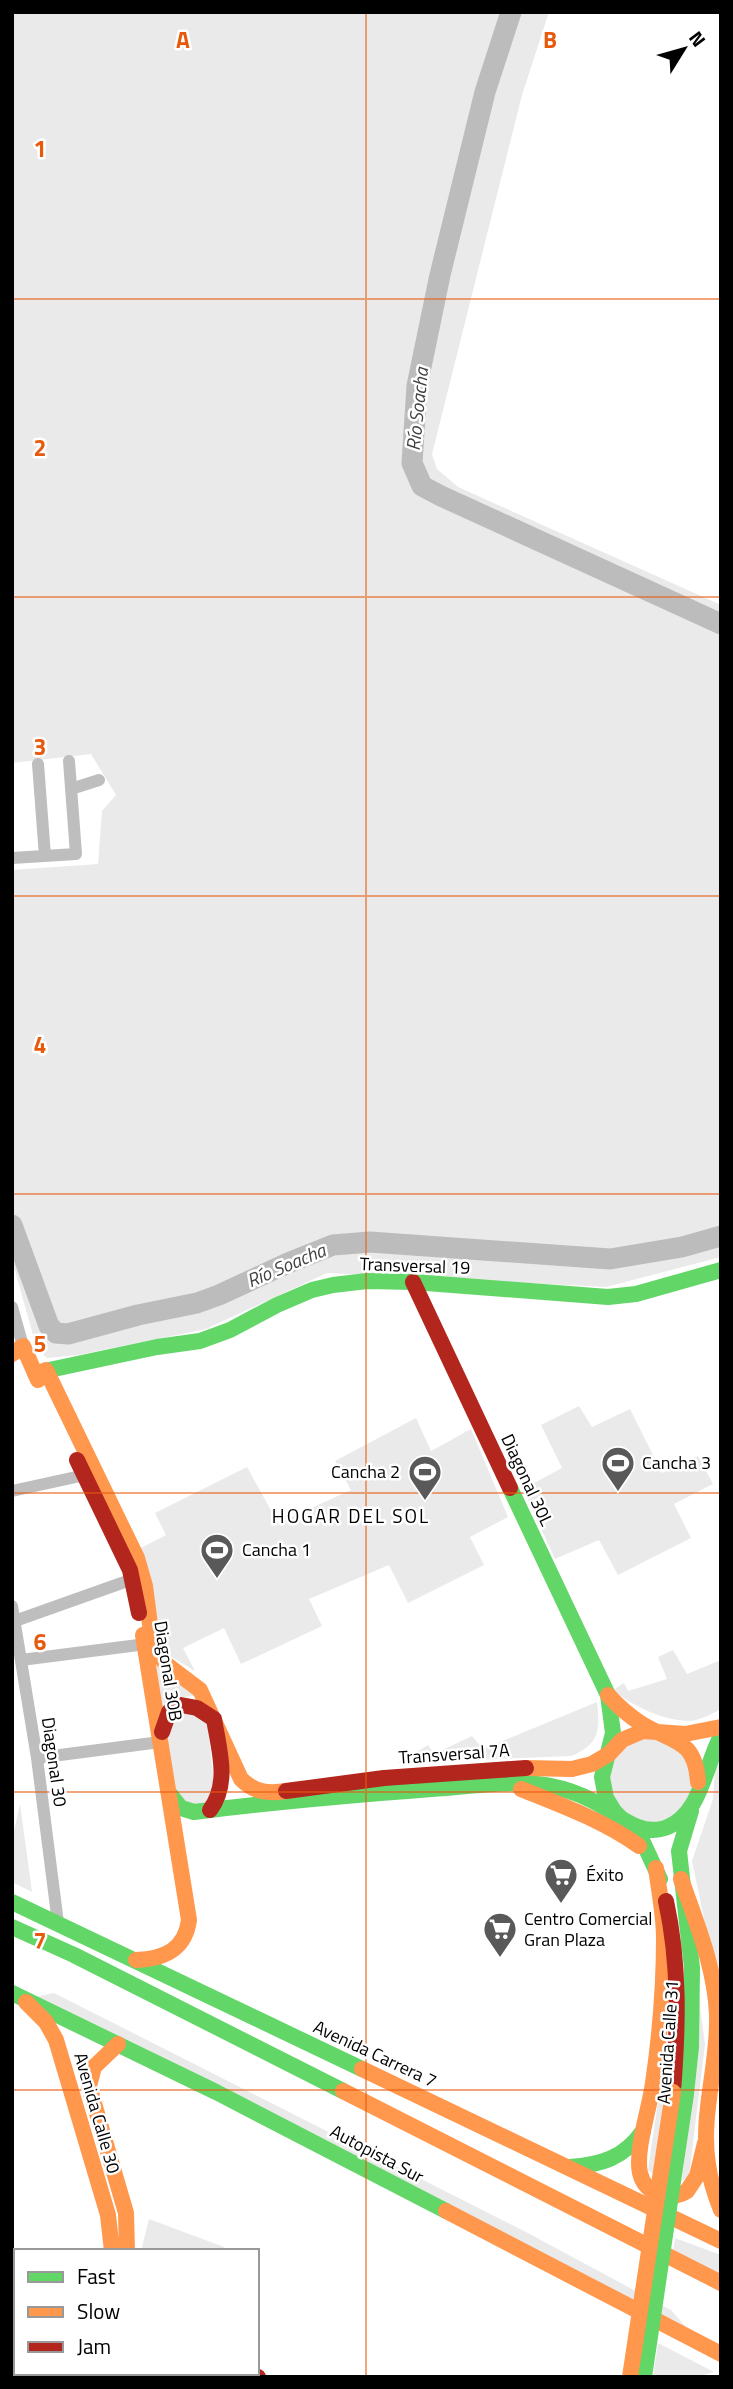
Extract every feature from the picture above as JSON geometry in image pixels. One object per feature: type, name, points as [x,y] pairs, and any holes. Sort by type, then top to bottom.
[{"type":"main road","name":"Transversal 19","points":[[40,1371],[200,1341],[230,1330],[312,1290],[333,1285],[367,1280],[413,1282],[608,1297],[636,1294],[721,1270]]},
{"type":"main road","name":"Diagonal 30L","points":[[413,1282],[608,1695]]},
{"type":"main road","points":[[18,1350],[40,1371]]},
{"type":"main road","name":"Diagonal 30B","points":[[40,1371],[133,1579],[149,1644]]},
{"type":"main road","name":"Diagonal 30B","points":[[40,1371],[135,1553],[145,1581],[160,1741],[190,1920],[182,1943],[170,1955],[154,1960],[136,1960]]},
{"type":"main road","points":[[149,1644],[167,1665],[196,1684],[214,1719],[222,1786],[218,1800],[210,1810]]},
{"type":"main road","name":"Avenida Calle 31","points":[[608,1695],[642,1724],[675,1737],[685,1745],[694,1756],[698,1769],[696,1798],[680,1842],[681,1879],[692,1968],[691,2037],[630,2377]]},
{"type":"main road","name":"Avenida Calle 31","points":[[608,1695],[613,1737],[603,1769],[603,1793],[619,1819],[640,1838],[663,1887],[676,1954],[679,2002],[680,2093],[644,2377]]},
{"type":"main road","points":[[160,1741],[166,1714],[177,1706],[196,1706],[214,1719]]},
{"type":"main road","name":"Transversal 7A","points":[[214,1719],[245,1784],[261,1793],[384,1778],[522,1768],[572,1769],[592,1764],[609,1754],[632,1734],[643,1731],[685,1734],[721,1727]]},
{"type":"main road","points":[[619,1819],[649,1830],[665,1828],[678,1821],[696,1798],[711,1751],[721,1736]]},
{"type":"main road","name":"Transversal 7A","points":[[169,1793],[176,1804],[187,1811],[369,1793],[531,1784],[569,1791],[604,1806],[619,1819]]},
{"type":"main road","points":[[502,1785],[542,1797],[626,1837],[653,1863],[664,1935],[662,1999],[653,2084],[639,2166],[641,2176],[652,2191],[662,2196],[677,2196],[691,2188],[698,2172],[705,2143],[716,2026],[716,2004],[706,1957],[681,1879]]},
{"type":"main road","name":"Avenida Carrera 7","points":[[12,1902],[691,2229],[721,2241]]},
{"type":"main road","points":[[12,1927],[74,1955],[721,2283]]},
{"type":"main road","name":"Autopista Sur","points":[[17,1995],[216,2092],[721,2354]]},
{"type":"main road","name":"Avenida Calle 30","points":[[17,1995],[52,2031],[108,2215],[112,2249]]},
{"type":"main road","name":"Avenida Calle 30","points":[[118,2044],[101,2056],[92,2070],[89,2086],[126,2213],[127,2249]]},
{"type":"main road","points":[[76,2109],[86,2111],[94,2105]]},
{"type":"main road","points":[[567,2167],[602,2163],[622,2156],[633,2146],[644,2128]]},
{"type":"main road","points":[[705,2143],[711,2187],[721,2210]]},
{"type":"street","points":[[12,858],[76,854],[69,761]]},
{"type":"street","points":[[38,764],[45,856]]},
{"type":"street","points":[[71,789],[99,780]]},
{"type":"street","points":[[12,1307],[18,1350]]},
{"type":"street","points":[[12,1491],[85,1475]]},
{"type":"street","points":[[13,1622],[133,1579]]},
{"type":"street","name":"Diagonal 30","points":[[12,1606],[37,1758],[58,1923]]},
{"type":"street","points":[[21,1660],[149,1644]]},
{"type":"street","points":[[37,1758],[160,1741]]},
{"type":"shaded area","points":[[12,12],[549,12],[522,95],[432,454],[437,469],[458,487],[721,605],[721,1257],[606,1287],[327,1273],[206,1329],[78,1355],[47,1358],[37,1349],[12,1260],[12,870],[98,864],[102,811],[116,795],[91,754],[12,763]]},
{"type":"shaded area","points":[[579,1406],[592,1427],[630,1409],[662,1473],[698,1456],[713,1484],[674,1504],[691,1538],[618,1575],[599,1540],[555,1559],[523,1489],[562,1468],[541,1425]]},
{"type":"shaded area","points":[[416,1418],[431,1451],[471,1429],[508,1517],[470,1537],[484,1565],[408,1603],[389,1565],[309,1599],[322,1626],[241,1664],[224,1628],[183,1648],[195,1671],[165,1653],[147,1572],[139,1549],[166,1535],[155,1513],[247,1467],[278,1523],[351,1490],[335,1461]]},
{"type":"shaded area","points":[[673,1650],[687,1674],[721,1660],[721,1709],[698,1719],[680,1720],[649,1711],[629,1702],[613,1690],[624,1683],[628,1691],[667,1679],[658,1657]]},
{"type":"shaded area","points":[[153,1658],[186,1682],[197,1696],[178,1698],[162,1708]]},
{"type":"shaded area","points":[[597,1702],[596,1735],[588,1746],[571,1756],[398,1763],[428,1745],[434,1754],[472,1736],[483,1749]]},
{"type":"shaded area","points":[[180,1709],[207,1719],[214,1792],[207,1804],[193,1805],[185,1802],[173,1780],[166,1733]]},
{"type":"shaded area","points":[[651,1738],[674,1745],[686,1757],[693,1780],[686,1803],[674,1815],[651,1822],[628,1815],[616,1803],[609,1780],[616,1757],[628,1745]]},
{"type":"shaded area","points":[[721,1748],[721,1999],[692,1861],[713,1799],[715,1770]]},
{"type":"shaded area","points":[[20,1804],[32,1892],[12,1882],[12,1840]]},
{"type":"shaded area","points":[[668,1985],[672,2039],[653,2174],[648,2170],[667,2041]]},
{"type":"shaded area","points":[[54,1993],[526,2232],[671,2310],[686,2327],[35,1997]]},
{"type":"shaded area","points":[[699,2000],[705,2044],[689,2176],[682,2181],[697,2045]]},
{"type":"shaded area","points":[[149,2219],[224,2247],[224,2249],[142,2249]]},
{"type":"shaded area","points":[[675,2238],[721,2255],[721,2275],[673,2251]]},
{"type":"shaded area","points":[[658,2343],[714,2372],[697,2377],[653,2377]]},
{"type":"waterway","name":"Río Soacha","points":[[511,12],[485,92],[440,275],[417,386],[412,463],[422,486],[441,496],[721,624]]},
{"type":"waterway","name":"Río Soacha","points":[[12,1225],[49,1326],[56,1333],[68,1334],[138,1315],[197,1303],[333,1245],[370,1242],[610,1259],[682,1247],[721,1236]]},
{"type":"traffic: fast","points":[[35,1373],[157,1347],[200,1341],[230,1330],[312,1290],[333,1285],[367,1281],[413,1282],[608,1297],[636,1294],[721,1270]]},
{"type":"traffic: fast","points":[[510,1488],[608,1695],[613,1733],[602,1777],[606,1798],[614,1811],[642,1840],[660,1879]]},
{"type":"traffic: fast","points":[[169,1793],[181,1808],[194,1812],[372,1794],[524,1783],[559,1788],[580,1795],[627,1822],[655,1830],[677,1822],[687,1813],[721,1736]]},
{"type":"traffic: fast","points":[[686,2094],[691,2047],[692,1968],[679,1851],[691,1811]]},
{"type":"traffic: fast","points":[[12,1902],[362,2069]]},
{"type":"traffic: fast","points":[[12,1927],[74,1955],[343,2091]]},
{"type":"traffic: fast","points":[[12,1993],[216,2092],[446,2211]]},
{"type":"traffic: fast","points":[[644,2377],[686,2094]]},
{"type":"traffic: fast","points":[[569,2167],[601,2162],[620,2154],[643,2131]]},
{"type":"traffic: slow","points":[[12,1354],[23,1346],[38,1380]]},
{"type":"traffic: slow","points":[[46,1370],[137,1558],[158,1655],[200,1690],[241,1779],[262,1791],[286,1791]]},
{"type":"traffic: slow","points":[[136,1960],[156,1958],[172,1951],[183,1939],[189,1920],[143,1635]]},
{"type":"traffic: slow","points":[[608,1695],[637,1721],[687,1749],[696,1768],[698,1782]]},
{"type":"traffic: slow","points":[[526,1768],[572,1769],[592,1764],[609,1754],[622,1740],[643,1731],[685,1734],[721,1727]]},
{"type":"traffic: slow","points":[[521,1789],[597,1821],[639,1846]]},
{"type":"traffic: slow","points":[[656,1868],[664,1929],[663,1974],[655,2065],[639,2164],[647,2187],[666,2196],[687,2191],[697,2176],[705,2143]]},
{"type":"traffic: slow","points":[[681,1879],[713,1979],[717,2033],[706,2145],[710,2176],[721,2210]]},
{"type":"traffic: slow","points":[[26,2002],[46,2022],[56,2040],[108,2215],[112,2249]]},
{"type":"traffic: slow","points":[[118,2044],[94,2067],[89,2086],[126,2213],[127,2249]]},
{"type":"traffic: slow","points":[[362,2069],[721,2241]]},
{"type":"traffic: slow","points":[[343,2091],[721,2283]]},
{"type":"traffic: slow","points":[[630,2377],[673,2092]]},
{"type":"traffic: slow","points":[[446,2211],[721,2354]]},
{"type":"traffic: jam","points":[[413,1282],[510,1488]]},
{"type":"traffic: jam","points":[[77,1460],[130,1570],[139,1613]]},
{"type":"traffic: jam","points":[[162,1732],[169,1712],[181,1705],[197,1708],[214,1719],[221,1778],[220,1789],[210,1810]]},
{"type":"traffic: jam","points":[[286,1791],[384,1778],[526,1768]]},
{"type":"traffic: jam","points":[[666,1901],[674,1949],[677,1996],[673,2092]]},
{"type":"traffic: jam","points":[[253,2375],[258,2377]]},
{"type":"place","name":"Cancha 3","points":[[618,1493]]},
{"type":"place","name":"Cancha 2","points":[[425,1502]]},
{"type":"place","name":"Cancha 1","points":[[217,1580]]},
{"type":"place","name":"Éxito","points":[[561,1905]]},
{"type":"place","name":"Centro Comercial Gran Plaza","points":[[500,1959]]},
{"type":"district","name":"HOGAR DEL SOL","points":[[351,1516]]}]
